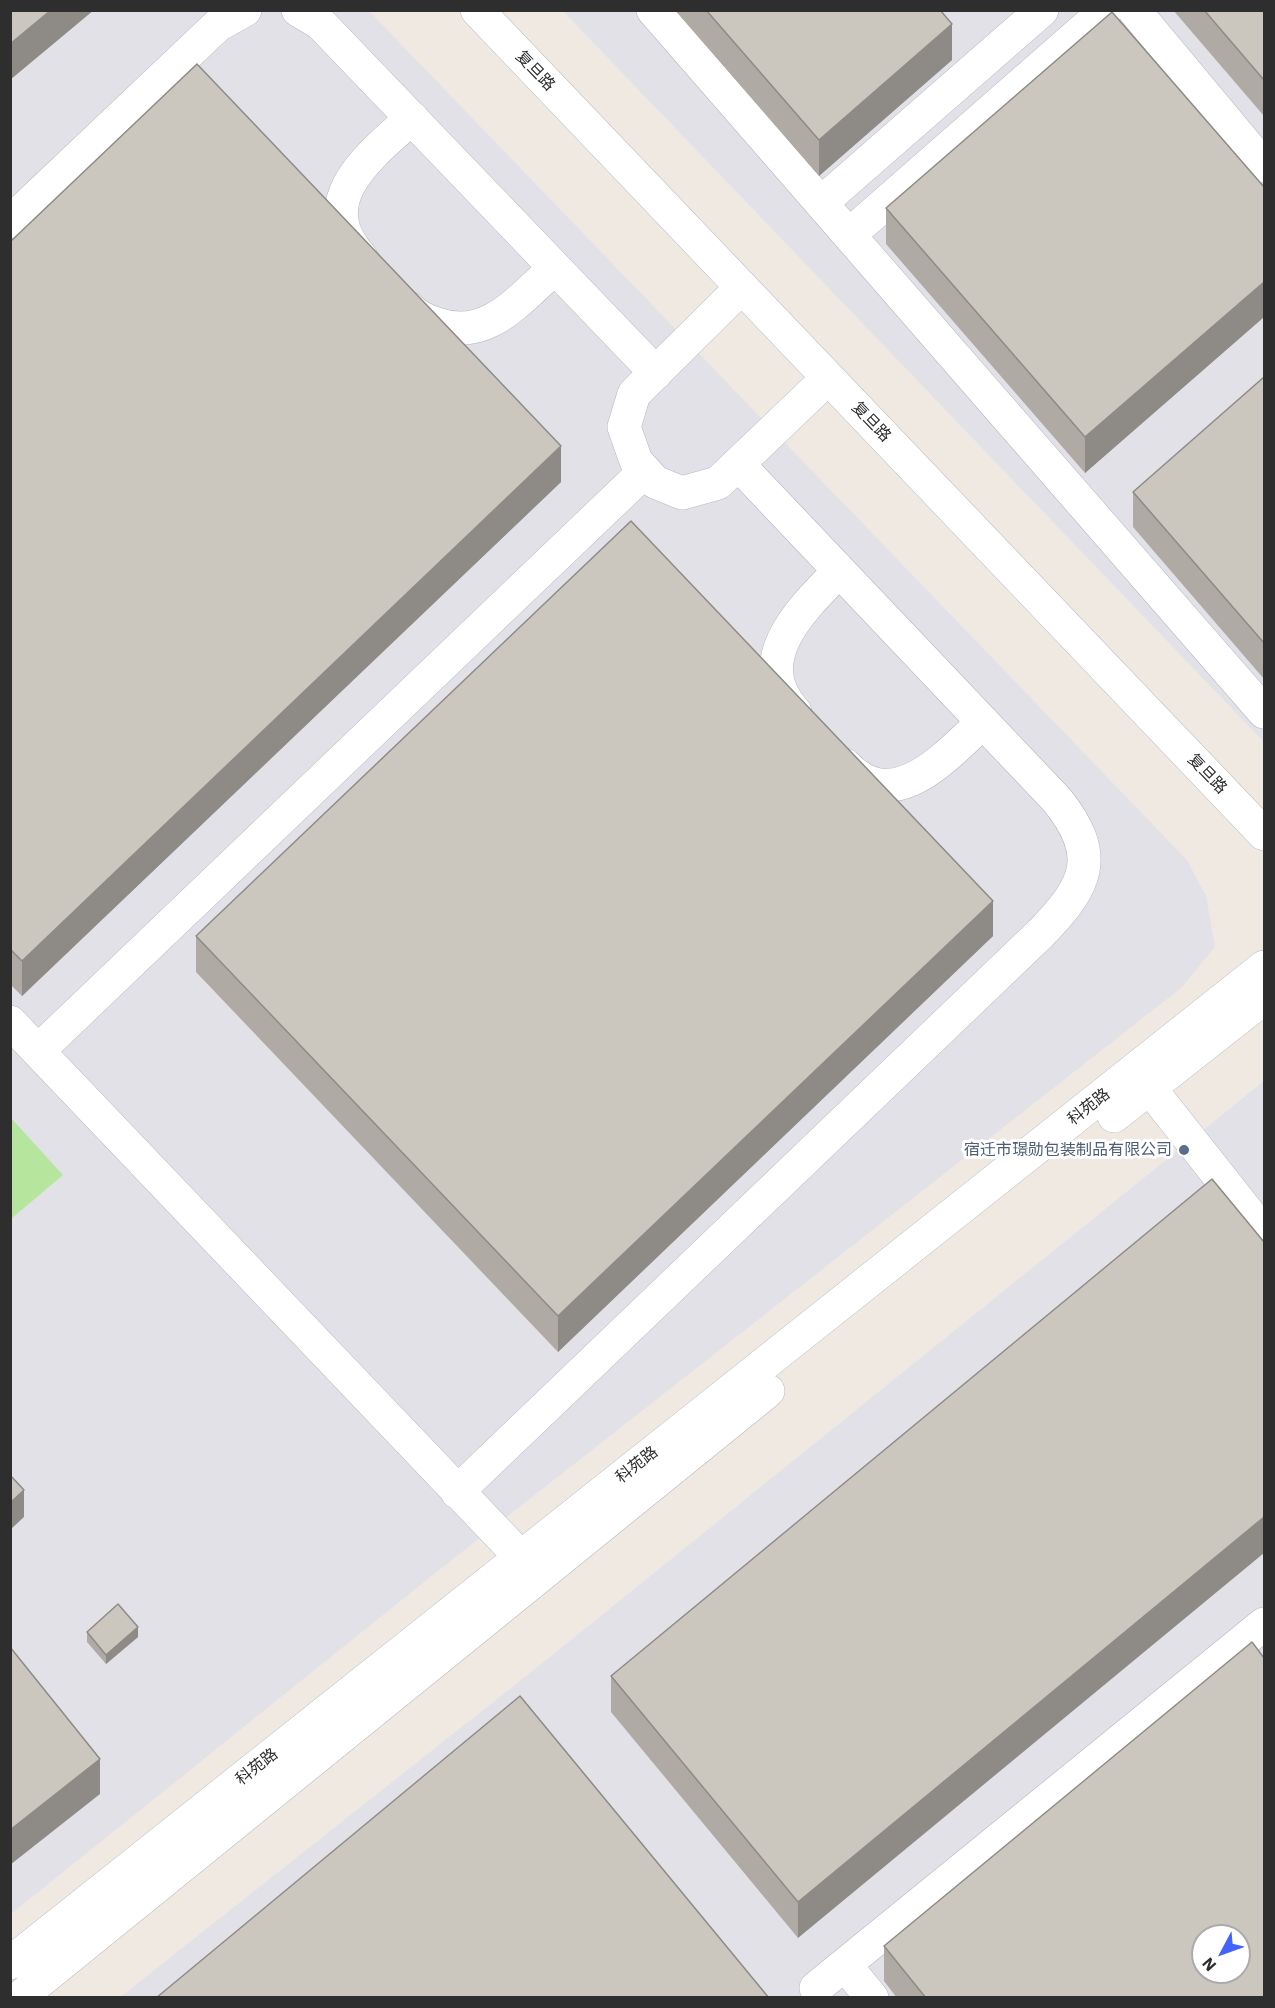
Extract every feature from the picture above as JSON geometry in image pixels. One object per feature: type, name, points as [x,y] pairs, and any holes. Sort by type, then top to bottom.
[{"type":"street","points":[[10,222],[218,25],[245,10]]},
{"type":"street","points":[[298,10],[320,23],[656,373]]},
{"type":"street","name":"复旦路","points":[[477,10],[1264,834]]},
{"type":"street","points":[[653,10],[1264,712]]},
{"type":"street","points":[[821,203],[1042,10]]},
{"type":"street","points":[[849,235],[1106,10]]},
{"type":"street","points":[[1134,10],[1264,166]]},
{"type":"street","points":[[412,118],[360,165],[347,184],[341,206],[345,230],[355,250],[383,281],[412,311],[427,321],[446,327],[464,328],[483,326],[497,318],[555,268]]},
{"type":"street","points":[[742,287],[634,394],[624,427],[636,461],[655,482],[682,493],[718,483],[828,378]]},
{"type":"street","points":[[457,1492],[1068,905],[1083,878],[1084,850],[1073,820],[738,464]]},
{"type":"street","points":[[38,1051],[645,471]]},
{"type":"street","points":[[839,571],[799,612],[783,639],[777,663],[777,683],[786,702],[821,740],[857,778],[870,784],[885,786],[921,776],[983,723]]},
{"type":"street","name":"科苑路","points":[[10,1963],[529,1567],[1143,1079],[1264,967]]},
{"type":"street","name":"科苑路","points":[[1143,1079],[1264,999]]},
{"type":"street","points":[[10,1022],[529,1567]]},
{"type":"street","points":[[1143,1079],[1264,1233]]},
{"type":"street","name":"科苑路","points":[[19,1998],[529,1567]]},
{"type":"street","points":[[816,1988],[1254,1632],[1264,1666]]},
{"type":"street","points":[[845,1965],[872,1998]]},
{"type":"shaded area","points":[[10,11],[369,11],[1187,860],[1206,896],[1215,947],[1181,988],[434,1574],[11,1914],[11,1219],[62,1175],[10,1118]]},
{"type":"shaded area","points":[[563,11],[1264,11],[1264,742]]},
{"type":"shaded area","points":[[1264,1081],[1264,1997],[119,1998],[530,1673]]},
{"type":"green space","points":[[11,1118],[63,1175],[11,1219]]},
{"type":"building","points":[[10,10],[51,10],[10,44]]},
{"type":"building","points":[[706,10],[940,10],[952,24],[819,140]]},
{"type":"building","points":[[1204,10],[1264,10],[1264,80]]},
{"type":"building","points":[[1112,12],[1264,187],[1264,282],[1085,437],[886,208]]},
{"type":"building","points":[[197,64],[561,446],[22,961],[10,949],[10,242]]},
{"type":"building","points":[[1264,377],[1264,643],[1133,492]]},
{"type":"building","points":[[631,521],[993,901],[558,1316],[196,936]]},
{"type":"building","points":[[1212,1179],[1264,1242],[1264,1517],[798,1902],[611,1676]]},
{"type":"building","points":[[10,1475],[24,1490],[10,1503]]},
{"type":"building","points":[[118,1604],[138,1627],[106,1655],[87,1632]]},
{"type":"building","points":[[1252,1642],[1264,1658],[1264,1998],[926,1998],[884,1946]]},
{"type":"building","points":[[10,1647],[100,1759],[10,1830]]},
{"type":"building","points":[[520,1696],[769,1998],[156,1998]]},
{"type":"place","name":"宿迁市璟勋包装制品有限公司","points":[[1184,1150]]}]
